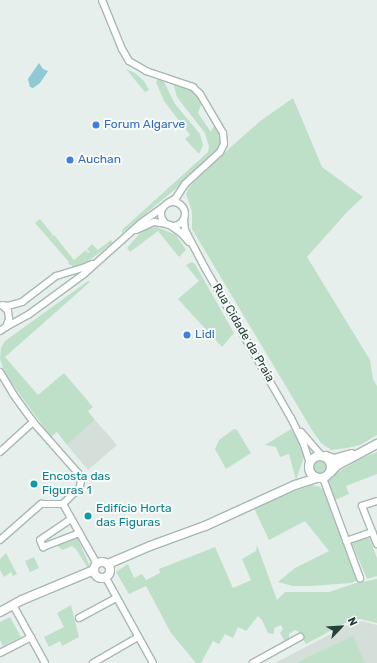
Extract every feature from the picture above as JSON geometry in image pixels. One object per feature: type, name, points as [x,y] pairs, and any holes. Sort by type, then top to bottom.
[{"type":"street","points":[[1,304],[8,306],[22,302],[51,279],[60,274],[83,268],[95,262],[169,202],[176,198],[186,184],[220,152],[224,144],[223,133],[200,94],[193,87],[135,66],[129,61],[122,49],[102,0]]},
{"type":"street","points":[[169,202],[173,201],[180,204],[184,211],[185,230],[195,248]]},
{"type":"street","points":[[163,207],[161,218],[168,225],[181,233],[195,248]]},
{"type":"street","points":[[130,234],[154,222],[168,225],[178,224],[184,219]]},
{"type":"street","points":[[0,331],[28,315],[66,287],[96,264],[122,240]]},
{"type":"street","name":"Rua Cidade da Praia","points":[[195,248],[291,418]]},
{"type":"street","points":[[1,304],[9,315],[6,327]]},
{"type":"street","points":[[0,374],[33,422],[71,464],[81,480],[80,486],[63,504],[41,504],[0,540]]},
{"type":"street","points":[[291,418],[306,438],[331,464],[330,472]]},
{"type":"street","points":[[291,418],[304,445],[310,473],[320,478],[360,578]]},
{"type":"street","points":[[0,452],[33,422]]},
{"type":"street","points":[[0,612],[95,567],[101,562],[108,564],[150,546],[205,526],[295,485],[320,478],[336,466],[377,444]]},
{"type":"street","points":[[295,485],[313,458],[323,456],[334,459],[369,448]]},
{"type":"street","points":[[377,501],[362,506],[377,544]]},
{"type":"street","points":[[63,504],[79,533],[99,578],[106,578]]},
{"type":"street","points":[[72,519],[40,540],[43,546],[79,533]]},
{"type":"street","points":[[346,541],[372,532]]},
{"type":"street","points":[[106,578],[110,573],[108,564]]},
{"type":"street","points":[[106,578],[153,663]]},
{"type":"street","points":[[79,618],[116,598]]},
{"type":"street","points":[[13,605],[45,663]]},
{"type":"street","points":[[0,653],[31,637]]},
{"type":"street","points":[[93,663],[138,637]]},
{"type":"street","points":[[253,663],[300,637]]},
{"type":"street","points":[[148,655],[149,663]]},
{"type":"shaded area","points":[[95,420],[117,445],[88,470],[67,445]]},
{"type":"shaded area","points":[[362,621],[377,625],[377,663],[275,663],[352,623]]},
{"type":"green space","points":[[126,69],[135,73],[144,81],[149,90],[145,92]]},
{"type":"green space","points":[[158,79],[164,82],[175,104],[200,134],[203,145],[199,154],[185,139],[190,135],[164,101],[156,82]]},
{"type":"green space","points":[[177,84],[193,89],[202,102],[198,113],[211,132],[215,123],[223,143],[212,159],[122,233],[122,230],[208,152],[209,147],[205,133],[177,97],[174,86]]},
{"type":"green space","points":[[293,98],[322,167],[363,197],[348,211],[307,257],[370,360],[373,379],[377,386],[377,435],[360,445],[347,448],[331,450],[321,443],[312,430],[192,229],[192,212],[186,194],[189,187],[223,154],[259,122]]},
{"type":"green space","points":[[40,219],[53,235],[49,239],[35,223]]},
{"type":"green space","points":[[157,227],[176,235],[186,250],[179,257],[158,231],[130,252],[127,248],[140,233],[148,228]]},
{"type":"green space","points":[[54,235],[74,260],[86,250],[88,253],[90,252],[87,249],[92,244],[98,250],[111,240],[113,243],[88,261],[75,267],[68,264],[69,262],[49,239]]},
{"type":"green space","points":[[192,262],[195,264],[234,333],[222,347],[178,299],[199,281],[186,265]]},
{"type":"green space","points":[[88,281],[90,282],[5,357],[38,395],[64,373],[93,407],[88,411],[95,420],[67,445],[57,432],[51,437],[5,374],[0,359],[1,348],[5,341]]},
{"type":"green space","points":[[234,429],[237,430],[251,453],[226,469],[215,449],[219,440]]},
{"type":"green space","points":[[291,429],[302,448],[304,457],[296,480],[289,454],[280,457],[276,447],[265,445]]},
{"type":"green space","points":[[377,452],[377,474],[346,486],[349,494],[335,500],[329,484],[331,476],[362,458]]},
{"type":"green space","points":[[317,461],[323,461],[327,465],[327,471],[323,475],[317,475],[313,471],[313,465]]},
{"type":"green space","points":[[311,485],[320,487],[326,493],[358,580],[351,583],[311,586],[293,586],[278,582],[295,568],[329,551],[305,521],[269,540],[254,508],[282,493],[287,494]]},
{"type":"green space","points":[[77,537],[90,566],[87,567],[76,549],[72,546],[62,550],[57,545]]},
{"type":"green space","points":[[367,538],[370,539],[377,558],[377,576],[367,579],[352,544]]},
{"type":"green space","points":[[257,545],[277,600],[285,592],[329,592],[356,583],[377,579],[377,623],[360,619],[347,622],[306,644],[298,631],[295,630],[289,634],[289,640],[284,640],[280,633],[283,629],[281,625],[274,628],[274,634],[268,633],[262,620],[258,616],[246,631],[238,627],[233,638],[225,634],[219,644],[213,641],[201,663],[196,663],[171,633],[146,586],[129,594],[116,572],[128,564],[134,578],[142,574],[146,580],[160,573],[159,569],[215,547],[233,588],[251,580],[242,559],[256,551]]},
{"type":"green space","points":[[6,553],[17,574],[13,576],[11,572],[4,577],[0,570],[0,559]]},
{"type":"green space","points":[[34,557],[39,568],[30,572],[25,561]]},
{"type":"green space","points":[[71,605],[79,637],[62,646],[60,641],[49,647],[44,637],[64,627],[57,613]]},
{"type":"green space","points":[[10,617],[21,637],[3,646],[0,640],[0,622]]},
{"type":"green space","points":[[353,636],[365,663],[296,663]]},
{"type":"water","points":[[39,63],[43,69],[48,71],[40,83],[33,88],[30,87],[28,79]]},
{"type":"place","name":"Forum Algarve","points":[[96,125]]},
{"type":"place","name":"Auchan","points":[[70,160]]},
{"type":"place","name":"Lidl","points":[[187,335]]},
{"type":"place","name":"Encosta das Figuras 1","points":[[34,484]]},
{"type":"place","name":"Edifício Horta das Figuras","points":[[88,516]]}]
